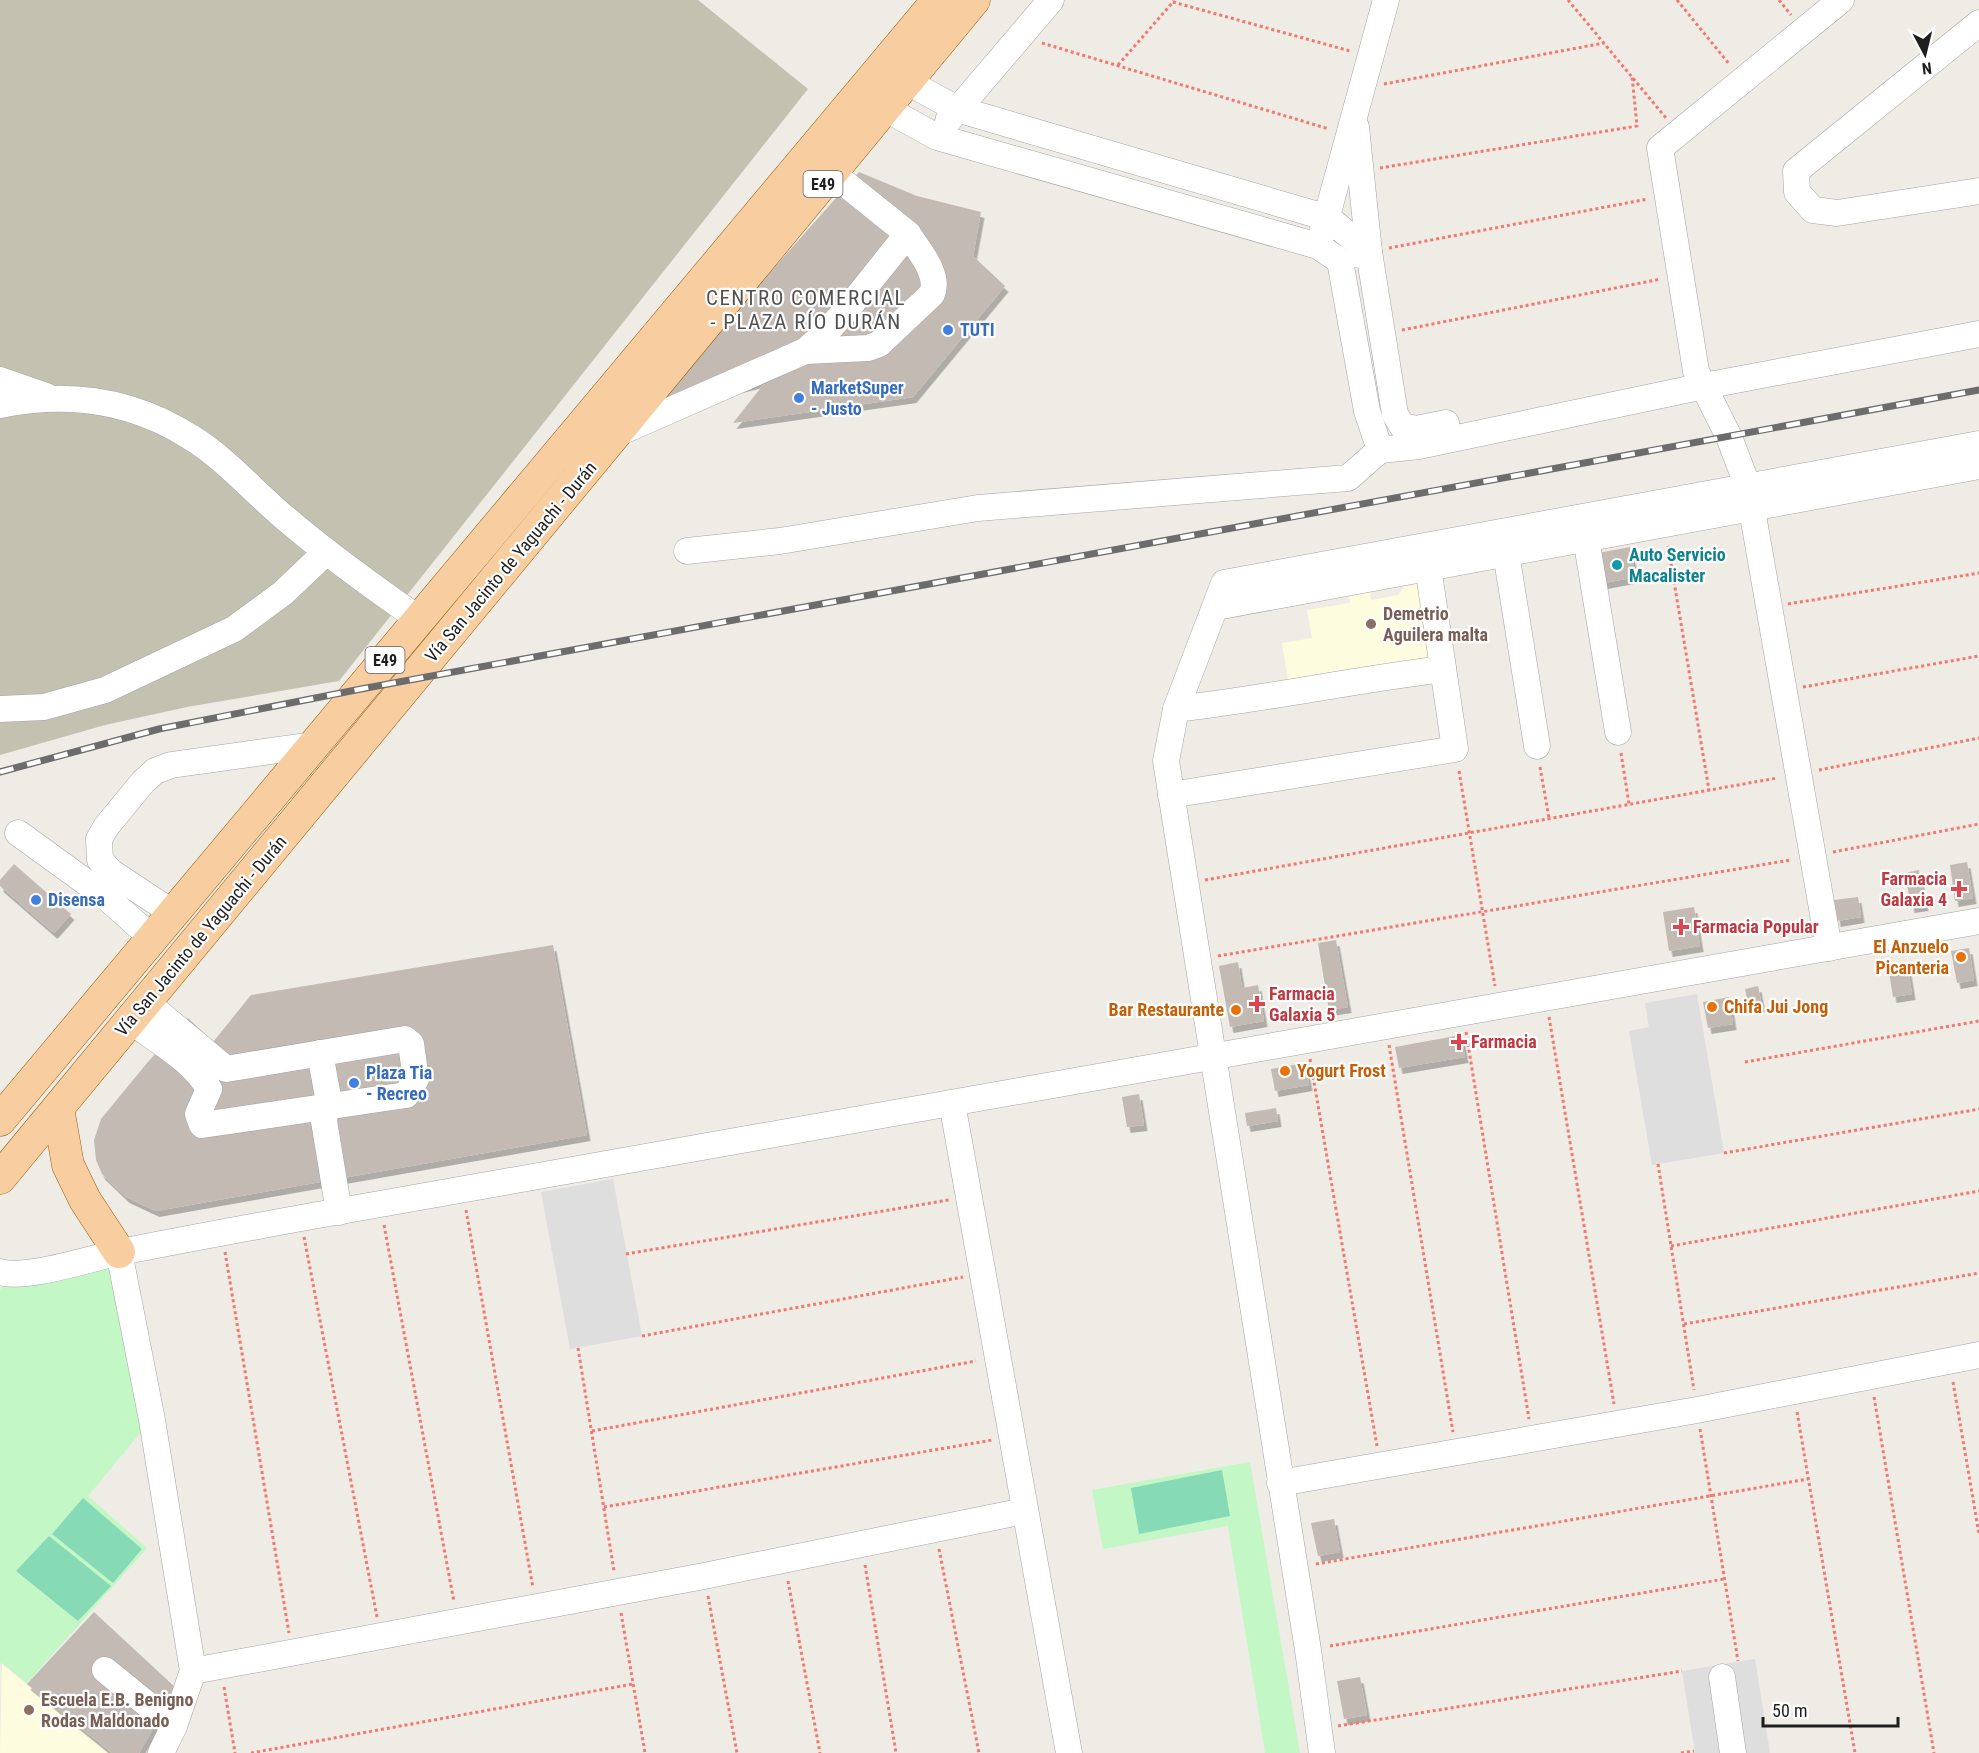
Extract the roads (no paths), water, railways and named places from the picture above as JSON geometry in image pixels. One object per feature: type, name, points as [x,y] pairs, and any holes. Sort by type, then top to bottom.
[{"type":"main road","name":"Vía San Jacinto de Yaguachi - Durán","points":[[894,75],[938,0]]},
{"type":"main road","name":"Vía San Jacinto de Yaguachi - Durán","points":[[0,1120],[419,619],[894,75],[975,0]]},
{"type":"main road","name":"Vía San Jacinto de Yaguachi - Durán","points":[[0,1178],[832,173],[873,101]]},
{"type":"main road","points":[[58,1108],[68,1166],[85,1200],[119,1252]]},
{"type":"street","points":[[937,137],[957,109],[1051,0]]},
{"type":"street","points":[[1318,246],[1328,218],[1386,0]]},
{"type":"street","points":[[1829,948],[1750,497],[1700,378],[1680,275],[1660,148],[1841,0]]},
{"type":"street","points":[[1979,24],[1796,171],[1797,192],[1813,210],[1837,213],[1979,191]]},
{"type":"street","points":[[894,75],[957,109],[1328,218],[1369,252]]},
{"type":"street","points":[[873,101],[937,137],[1318,246],[1340,261],[1367,411],[1380,450]]},
{"type":"street","points":[[1352,125],[1360,171],[1369,252],[1395,414],[1402,426],[1416,429],[1700,378],[1979,334]]},
{"type":"street","points":[[805,351],[868,348],[879,344],[932,294],[935,285],[934,276],[908,234],[832,173]]},
{"type":"street","points":[[616,434],[805,351],[828,332],[908,234]]},
{"type":"street","points":[[1340,261],[1369,252]]},
{"type":"street","points":[[687,551],[780,541],[978,508],[1348,478],[1380,450],[1419,446],[1700,378],[1979,319]]},
{"type":"street","points":[[0,380],[52,398]]},
{"type":"street","points":[[0,405],[52,398],[103,400],[150,415],[193,438],[325,553],[419,619]]},
{"type":"street","points":[[1220,595],[1750,497],[1979,444]]},
{"type":"street","points":[[1220,595],[1428,567],[1506,553],[1664,523],[1750,497],[1979,466]]},
{"type":"street","points":[[1586,538],[1618,732]]},
{"type":"street","points":[[0,709],[44,707],[105,690],[234,629],[283,593],[325,553]]},
{"type":"street","points":[[1506,553],[1537,746]]},
{"type":"street","points":[[1171,795],[1455,749],[1428,567]]},
{"type":"street","points":[[1220,595],[1176,709],[1167,761],[1308,1650],[1320,1741]]},
{"type":"street","points":[[1176,709],[1251,701],[1383,676],[1443,669]]},
{"type":"street","points":[[173,913],[111,872],[100,860],[99,839],[142,782],[155,771],[171,765],[314,745]]},
{"type":"street","points":[[18,832],[105,896],[152,938]]},
{"type":"street","points":[[4,1278],[222,1232],[462,1190],[574,1178],[952,1103],[1462,1012],[1545,998],[1663,988],[1829,948],[1979,921]]},
{"type":"street","points":[[139,1012],[226,1069]]},
{"type":"street","points":[[139,1012],[194,1069],[209,1089]]},
{"type":"street","points":[[405,1039],[411,1044],[416,1079],[410,1092],[330,1108],[207,1126],[199,1122],[198,1114],[209,1089],[226,1069],[320,1053],[405,1039]]},
{"type":"street","points":[[320,1053],[346,1210]]},
{"type":"street","points":[[952,1103],[1069,1753]]},
{"type":"street","points":[[119,1252],[152,1420],[193,1671],[174,1726],[160,1753]]},
{"type":"street","points":[[1280,1483],[1617,1424],[1979,1355]]},
{"type":"street","points":[[193,1671],[704,1576],[1024,1511]]},
{"type":"street","points":[[105,1670],[174,1726]]},
{"type":"street","points":[[1722,1677],[1733,1753]]},
{"type":"railway","points":[[0,772],[159,729],[361,689],[1979,390]]},
{"type":"place","name":"TUTI","points":[[948,330]]},
{"type":"place","name":"MarketSuper - Justo","points":[[799,398]]},
{"type":"place","name":"Auto Servicio Macalister","points":[[1617,565]]},
{"type":"place","name":"Demetrio Aguilera malta","points":[[1371,624]]},
{"type":"place","name":"Farmacia Galaxia 4","points":[[1959,889]]},
{"type":"place","name":"Disensa","points":[[36,900]]},
{"type":"place","name":"Farmacia Popular","points":[[1681,927]]},
{"type":"place","name":"El Anzuelo Picanteria","points":[[1961,957]]},
{"type":"place","name":"Farmacia Galaxia 5","points":[[1257,1004]]},
{"type":"place","name":"Chifa Jui Jong","points":[[1712,1007]]},
{"type":"place","name":"Bar Restaurante","points":[[1236,1010]]},
{"type":"place","name":"Farmacia","points":[[1459,1042]]},
{"type":"place","name":"Yogurt Frost","points":[[1285,1071]]},
{"type":"place","name":"Plaza Tia - Recreo","points":[[354,1083]]},
{"type":"place","name":"Escuela E.B. Benigno Rodas Maldonado","points":[[29,1710]]},
{"type":"district","name":"CENTRO COMERCIAL - PLAZA RÍO DURÁN","points":[[806,310]]}]
